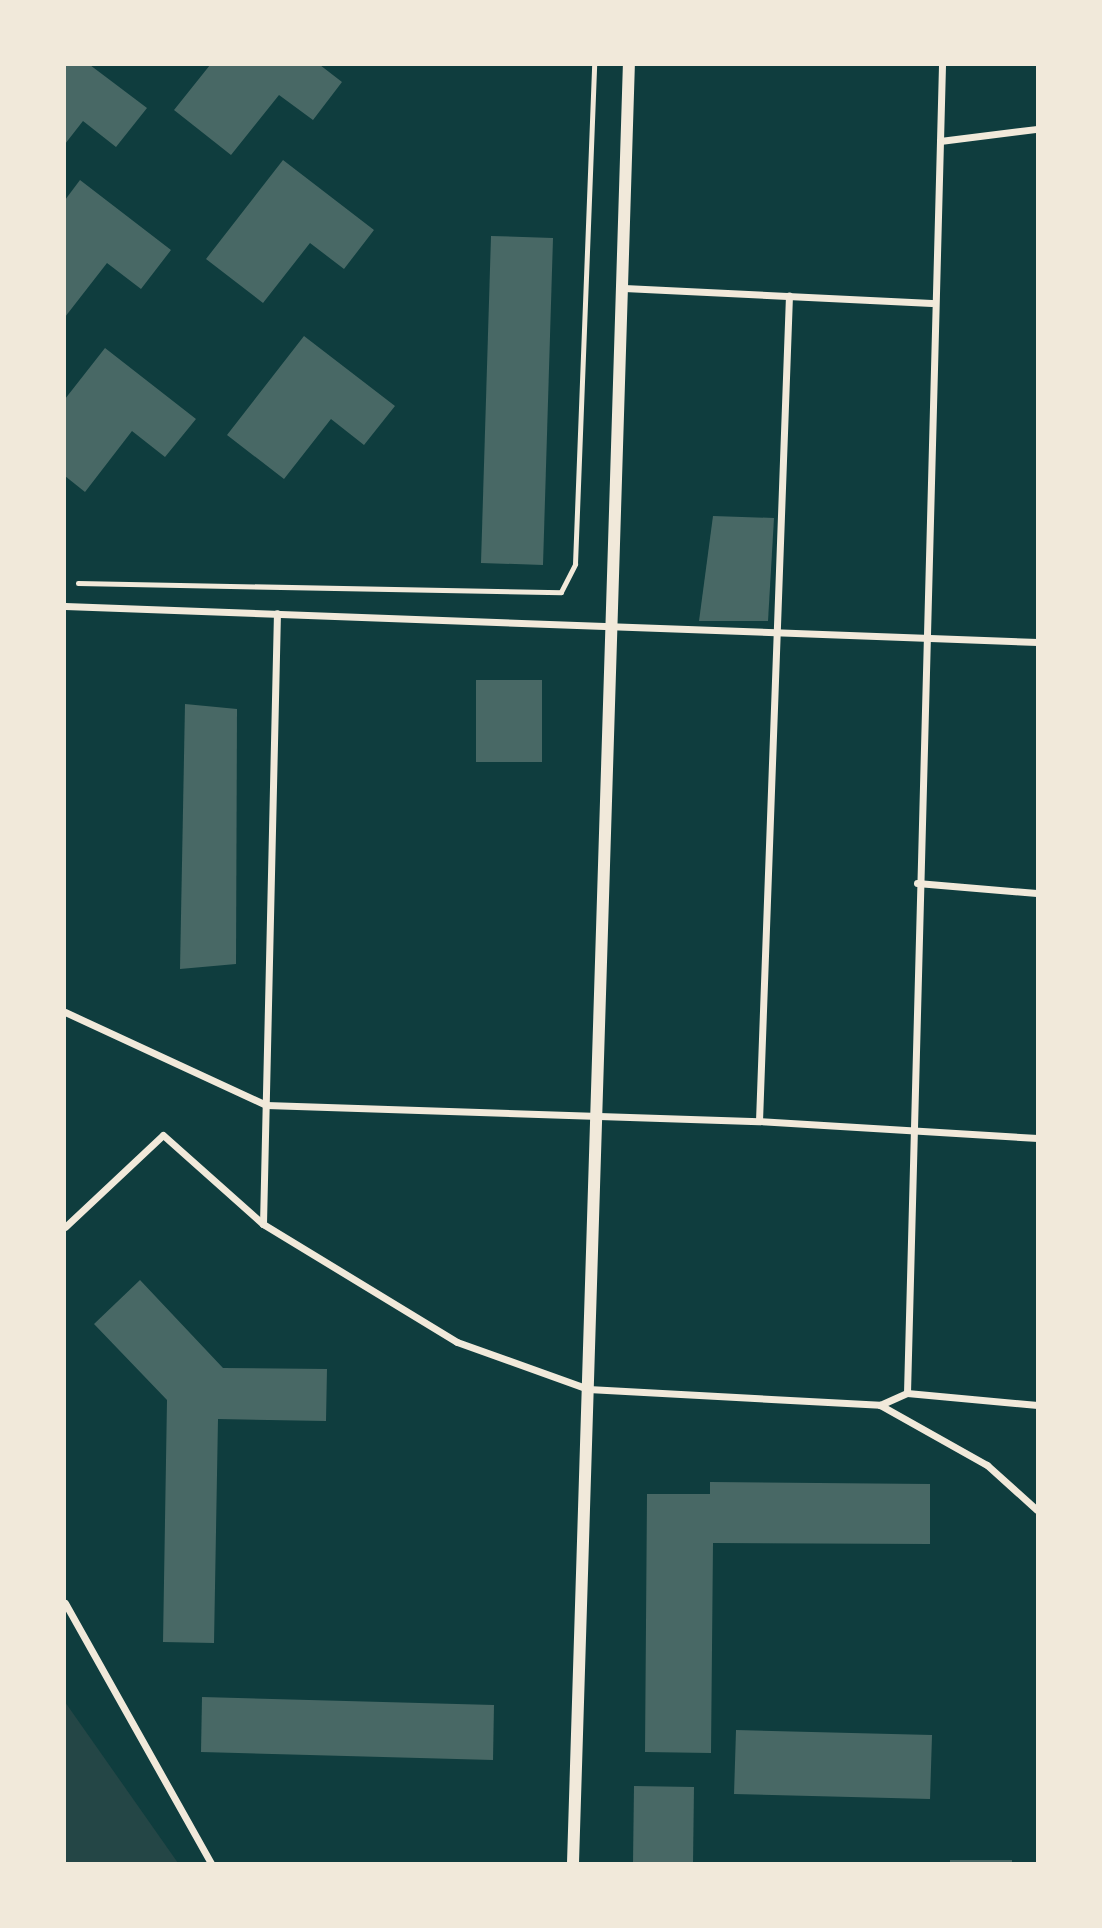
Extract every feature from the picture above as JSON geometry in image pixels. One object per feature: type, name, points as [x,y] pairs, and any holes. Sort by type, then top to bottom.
[{"type":"street","points":[[573,1863],[588,1389],[601,1114],[629,65]]},
{"type":"street","points":[[906,1393],[909,1127],[925,634],[932,303],[942,65]]},
{"type":"street","points":[[940,141],[1037,129]]},
{"type":"street","points":[[624,288],[932,303]]},
{"type":"street","points":[[759,1121],[774,630],[789,296]]},
{"type":"street","points":[[65,606],[925,634],[1037,642]]},
{"type":"street","points":[[263,1224],[277,613]]},
{"type":"street","points":[[917,883],[1037,893]]},
{"type":"street","points":[[65,1012],[266,1105],[601,1114],[909,1127],[1037,1138]]},
{"type":"street","points":[[65,1227],[163,1135],[263,1224],[457,1342],[588,1389],[880,1405],[987,1465],[1037,1510]]},
{"type":"street","points":[[880,1405],[906,1393],[1037,1405]]},
{"type":"street","points":[[65,1603],[211,1863]]},
{"type":"path","points":[[65,583],[561,592],[575,564],[594,65]]},
{"type":"shaded area","points":[[65,1702],[178,1863],[65,1863]]},
{"type":"building","points":[[65,65],[90,65],[147,108],[116,147],[83,121],[65,144]]},
{"type":"building","points":[[210,65],[320,65],[342,82],[313,120],[279,95],[231,155],[174,110]]},
{"type":"building","points":[[283,160],[374,230],[344,269],[310,243],[263,303],[206,259]]},
{"type":"building","points":[[80,180],[171,250],[141,289],[107,263],[65,317],[65,200]]},
{"type":"building","points":[[491,236],[553,238],[543,565],[481,563]]},
{"type":"building","points":[[304,336],[395,406],[364,445],[331,419],[284,479],[227,435]]},
{"type":"building","points":[[105,348],[196,419],[165,457],[132,431],[85,492],[65,476],[65,399]]},
{"type":"building","points":[[713,516],[774,518],[768,621],[699,621]]},
{"type":"building","points":[[476,680],[542,680],[542,762],[476,762]]},
{"type":"building","points":[[185,704],[237,709],[236,964],[180,969]]},
{"type":"building","points":[[140,1280],[223,1368],[327,1369],[326,1421],[218,1419],[214,1643],[163,1642],[167,1400],[94,1324]]},
{"type":"building","points":[[710,1482],[930,1484],[930,1544],[713,1543],[711,1753],[645,1752],[647,1494],[710,1494]]},
{"type":"building","points":[[202,1697],[494,1705],[493,1760],[201,1752]]},
{"type":"building","points":[[736,1730],[932,1735],[930,1799],[734,1794]]},
{"type":"building","points":[[634,1786],[694,1787],[693,1863],[633,1863]]},
{"type":"building","points":[[950,1860],[1012,1860],[1012,1863],[950,1863]]}]
